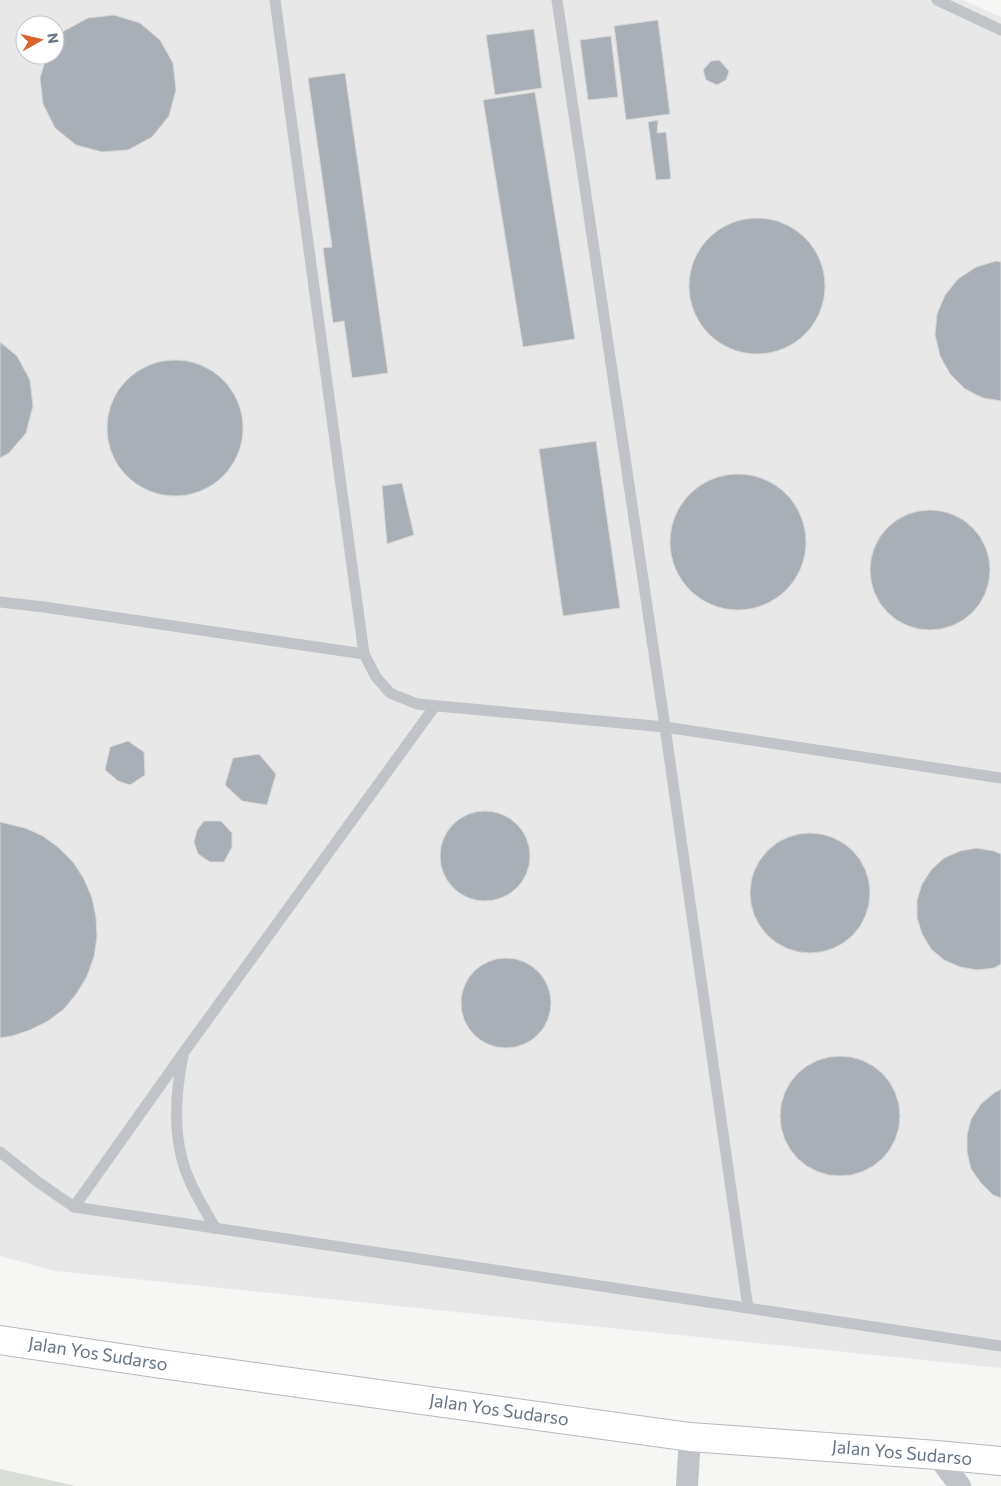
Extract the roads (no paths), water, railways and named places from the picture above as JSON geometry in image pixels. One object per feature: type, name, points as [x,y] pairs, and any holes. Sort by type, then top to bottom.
[{"type":"main road","name":"Jalan Yos Sudarso","points":[[0,1340],[690,1437],[1001,1461]]},
{"type":"street","points":[[687,1486],[690,1437]]},
{"type":"street","points":[[937,1455],[960,1486]]},
{"type":"lane","points":[[275,0],[364,654],[376,677],[390,693],[417,704],[664,727],[1001,778]]},
{"type":"lane","points":[[557,0],[748,1308]]},
{"type":"lane","points":[[936,0],[1001,30]]},
{"type":"lane","points":[[0,602],[44,606],[364,654]]},
{"type":"lane","points":[[74,1207],[435,706]]},
{"type":"lane","points":[[184,1052],[177,1089],[178,1140],[182,1160],[191,1184],[215,1228]]},
{"type":"lane","points":[[0,1152],[74,1207],[1001,1346]]}]
